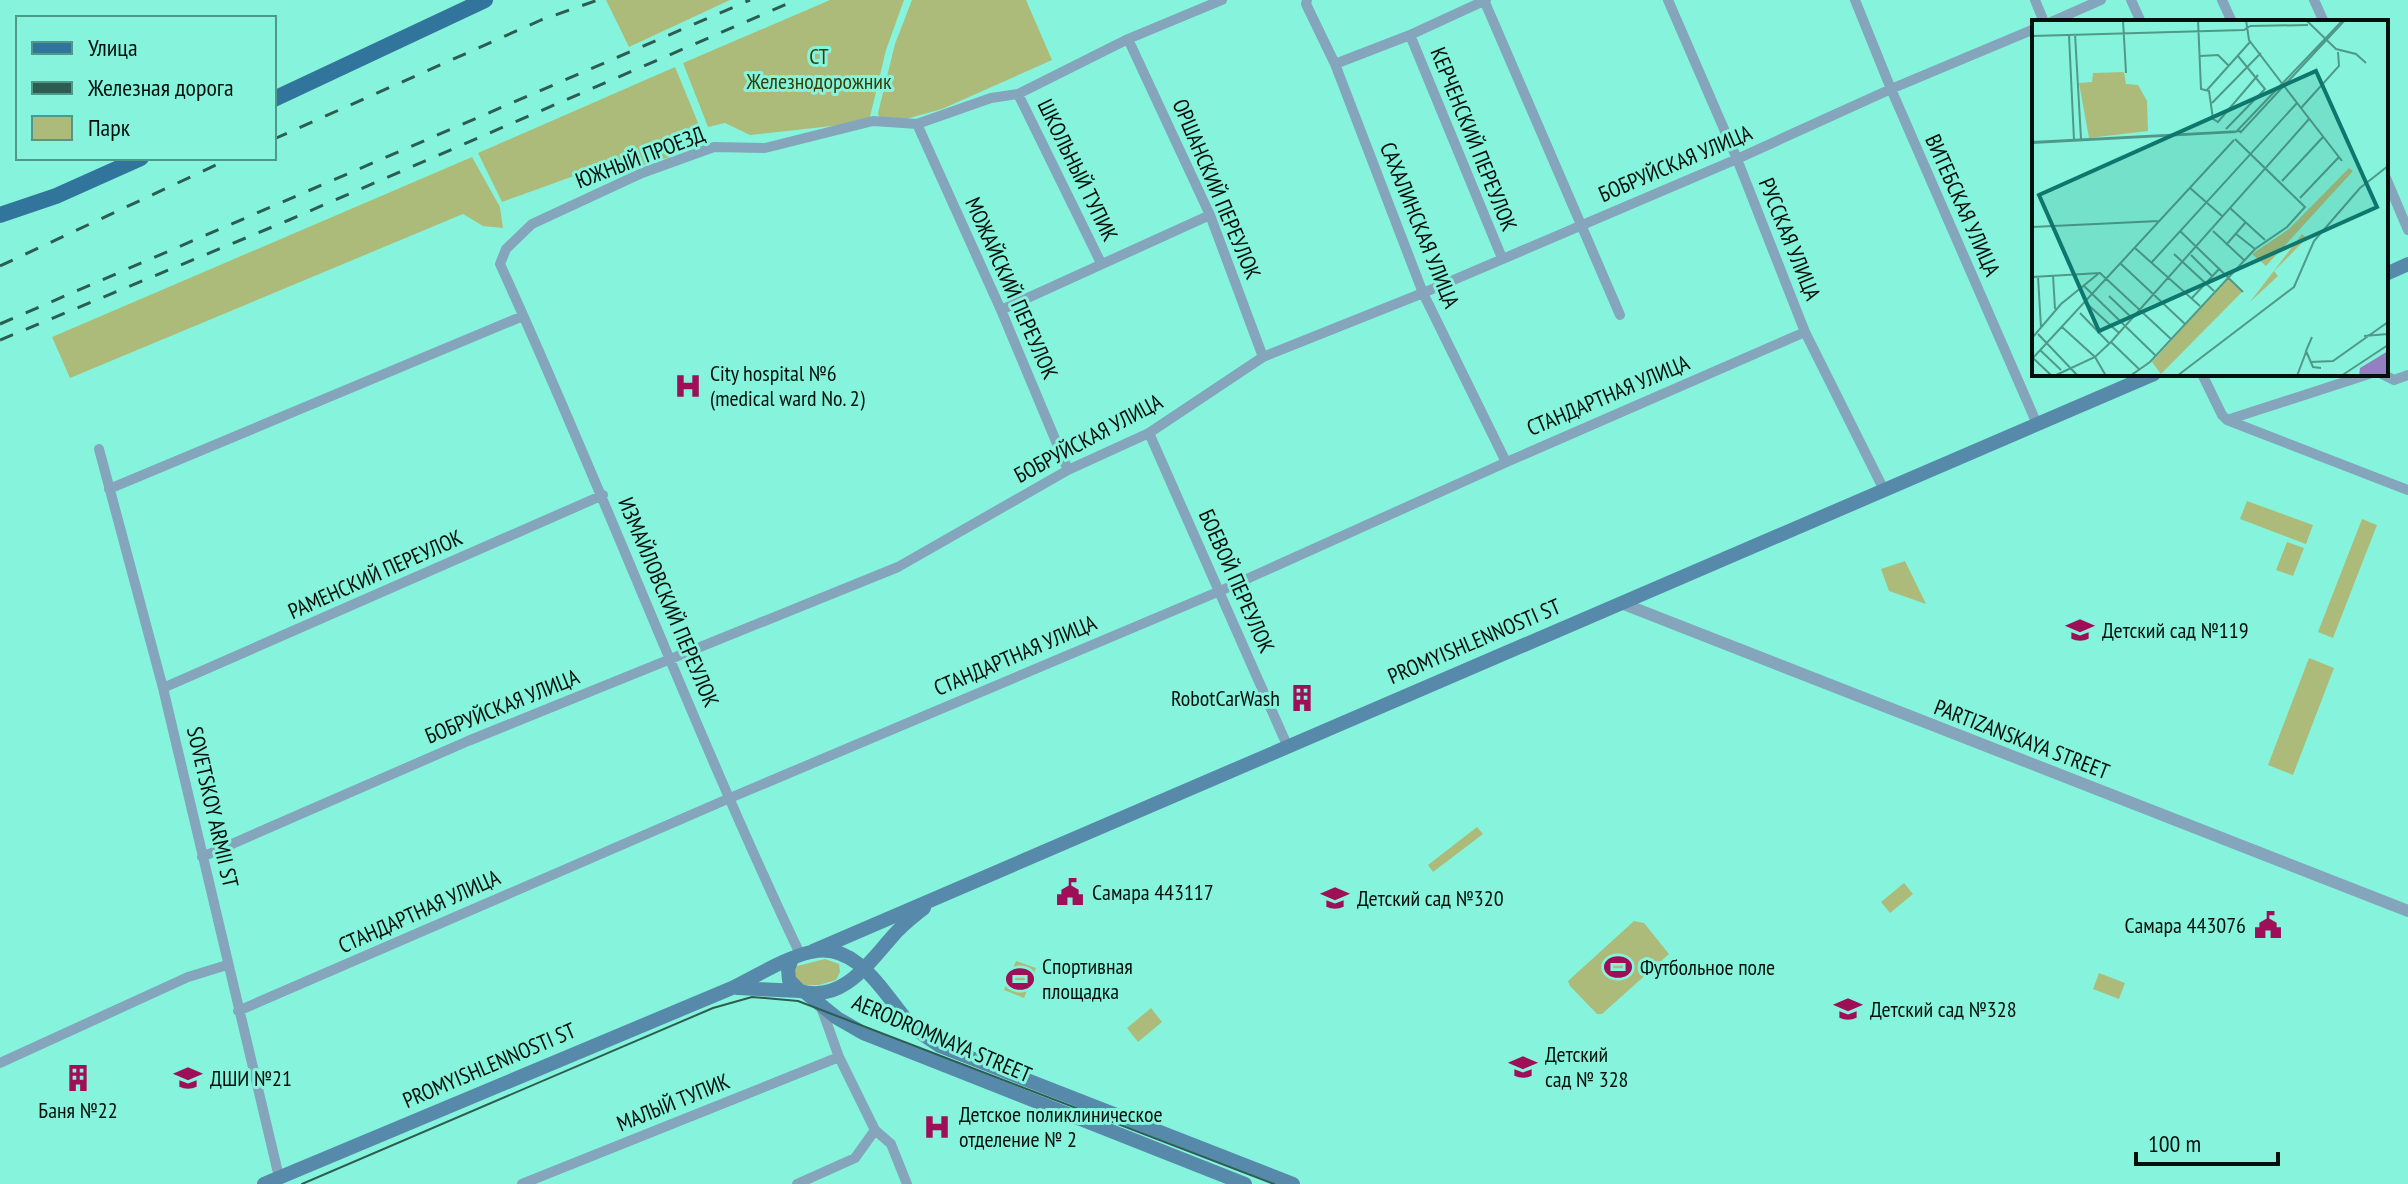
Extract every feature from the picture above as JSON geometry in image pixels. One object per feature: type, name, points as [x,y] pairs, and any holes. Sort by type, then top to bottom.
[{"type":"main road","points":[[276,98],[485,0]]},
{"type":"main road","points":[[0,215],[56,196],[137,160]]},
{"type":"main road","points":[[2388,273],[2408,264]]},
{"type":"main road","name":"PROMYISHLENNOSTI ST","points":[[264,1184],[278,1182],[732,988],[1287,745],[2149,376]]},
{"type":"main road","points":[[839,987],[864,970],[894,935],[938,897]]},
{"type":"main road","points":[[803,992],[787,975],[808,954],[847,957],[864,970]]},
{"type":"main road","points":[[808,954],[843,958],[847,974],[839,987]]},
{"type":"main road","name":"AERODROMNAYA STREET","points":[[864,970],[911,1024],[940,1046],[1293,1184]]},
{"type":"main road","name":"PROMYISHLENNOSTI ST","points":[[732,988],[803,992],[839,987]]},
{"type":"main road","name":"AERODROMNAYA STREET","points":[[803,992],[849,1027],[1245,1184]]},
{"type":"street","name":"ЮЖНЫЙ ПРОЕЗД","points":[[500,264],[506,249],[532,224],[642,173],[714,147],[765,148],[873,121],[917,124],[991,98],[1018,94],[1128,39],[1222,0]]},
{"type":"street","name":"САХАЛИНСКАЯ УЛИЦА","points":[[1307,0],[1335,64],[1423,293],[1506,462]]},
{"type":"street","points":[[1335,64],[1410,35],[1485,0],[1620,315]]},
{"type":"street","name":"РУССКАЯ УЛИЦА","points":[[1668,0],[1737,159],[1805,332],[1883,488]]},
{"type":"street","name":"ВИТЕБСКАЯ УЛИЦА","points":[[1855,0],[2037,424]]},
{"type":"street","points":[[2035,0],[2043,20]]},
{"type":"street","points":[[2056,20],[2101,0]]},
{"type":"street","points":[[2131,0],[2140,20]]},
{"type":"street","points":[[2222,0],[2231,20]]},
{"type":"street","points":[[2314,0],[2323,20]]},
{"type":"street","name":"БОБРУЙСКАЯ УЛИЦА","points":[[202,857],[468,741],[898,567],[1068,470],[1149,433],[1263,357],[1423,293],[2032,30]]},
{"type":"street","name":"КЕРЧЕНСКИЙ ПЕРЕУЛОК","points":[[1410,35],[1502,258]]},
{"type":"street","name":"ОРШАНСКИЙ ПЕРЕУЛОК","points":[[1128,39],[1210,215],[1263,357]]},
{"type":"street","name":"ШКОЛЬНЫЙ ТУПИК","points":[[1018,94],[1101,263]]},
{"type":"street","name":"МОЖАЙСКИЙ ПЕРЕУЛОК","points":[[917,124],[1001,310],[1068,470]]},
{"type":"street","points":[[2388,183],[2408,230]]},
{"type":"street","points":[[1001,310],[1210,215]]},
{"type":"street","name":"ИЗМАЙЛОВСКИЙ ПЕРЕУЛОК","points":[[500,264],[603,495],[730,798],[808,954]]},
{"type":"street","points":[[109,489],[523,316]]},
{"type":"street","name":"СТАНДАРТНАЯ УЛИЦА","points":[[238,1011],[1220,591],[1805,332]]},
{"type":"street","points":[[2386,376],[2394,380],[2408,375]]},
{"type":"street","points":[[2203,376],[2227,420],[2408,490]]},
{"type":"street","points":[[2227,420],[2363,376]]},
{"type":"street","name":"БОЕВОЙ ПЕРЕУЛОК","points":[[1149,433],[1287,745]]},
{"type":"street","name":"SOVETSKOY ARMII ST","points":[[99,449],[163,688],[278,1182]]},
{"type":"street","name":"РАМЕНСКИЙ ПЕРЕУЛОК","points":[[163,688],[603,495]]},
{"type":"street","name":"PARTIZANSKAYA STREET","points":[[1621,603],[2408,911]]},
{"type":"street","points":[[0,1063],[188,977],[227,965]]},
{"type":"street","points":[[821,1007],[839,1057],[875,1130],[891,1144],[907,1184]]},
{"type":"street","name":"МАЛЫЙ ТУПИК","points":[[522,1184],[839,1057]]},
{"type":"street","points":[[797,1184],[855,1158],[875,1130]]},
{"type":"green space","points":[[606,0],[730,0],[629,47]]},
{"type":"green space","name":"СТ Железнодорожник","points":[[830,0],[904,0],[886,50],[870,117],[850,124],[750,135],[725,123],[708,127],[683,63]]},
{"type":"green space","points":[[912,0],[1026,0],[1052,60],[942,109],[906,119],[879,117],[895,44]]},
{"type":"green space","points":[[675,67],[701,130],[673,156],[634,168],[599,167],[502,202],[478,153]]},
{"type":"green space","points":[[472,157],[500,207],[503,228],[483,226],[463,214],[70,378],[52,337]]},
{"type":"green space","points":[[2247,501],[2313,525],[2306,544],[2240,519]]},
{"type":"green space","points":[[2362,519],[2377,525],[2333,638],[2318,632]]},
{"type":"green space","points":[[2287,542],[2304,548],[2293,576],[2276,570]]},
{"type":"green space","points":[[1905,561],[1926,604],[1889,591],[1881,569]]},
{"type":"green space","points":[[2309,658],[2334,668],[2293,775],[2268,765]]},
{"type":"green space","points":[[1477,827],[1483,834],[1433,872],[1428,865]]},
{"type":"green space","points":[[1904,883],[1913,894],[1890,913],[1881,902]]},
{"type":"green space","name":"Футбольное поле","points":[[1634,921],[1644,923],[1669,954],[1602,1014],[1597,1014],[1568,981]]},
{"type":"green space","points":[[825,959],[839,964],[840,972],[836,980],[819,985],[799,985],[791,970],[793,967]]},
{"type":"green space","name":"Спортивная площадка","points":[[1016,961],[1036,968],[1024,998],[1004,990]]},
{"type":"green space","points":[[2099,973],[2125,983],[2119,999],[2093,989]]},
{"type":"green space","points":[[1151,1008],[1162,1022],[1138,1042],[1127,1028]]},
{"type":"tram line","points":[[302,1184],[713,1008],[752,997],[798,1001],[1274,1184]]},
{"type":"railway","points":[[276,138],[541,20],[598,0]]},
{"type":"railway","points":[[0,324],[750,0]]},
{"type":"railway","points":[[0,340],[289,220],[796,0]]},
{"type":"railway","points":[[0,266],[227,160]]},
{"type":"place","name":"City hospital №6 (medical ward No. 2)","points":[[688,386]]},
{"type":"place","name":"Детский сад №119","points":[[2080,630]]},
{"type":"place","name":"RobotCarWash","points":[[1302,698]]},
{"type":"place","name":"Самара 443117","points":[[1070,892]]},
{"type":"place","name":"Детский сад №320","points":[[1335,898]]},
{"type":"place","name":"Самара 443076","points":[[2268,925]]},
{"type":"place","name":"Футбольное поле","points":[[1618,967]]},
{"type":"place","name":"Спортивная площадка","points":[[1020,979]]},
{"type":"place","name":"Детский сад №328","points":[[1848,1009]]},
{"type":"place","name":"Детский сад № 328","points":[[1523,1067]]},
{"type":"place","name":"Баня №22","points":[[78,1078]]},
{"type":"place","name":"ДШИ №21","points":[[188,1078]]},
{"type":"place","name":"Детское поликлиническое отделение № 2","points":[[937,1127]]}]
